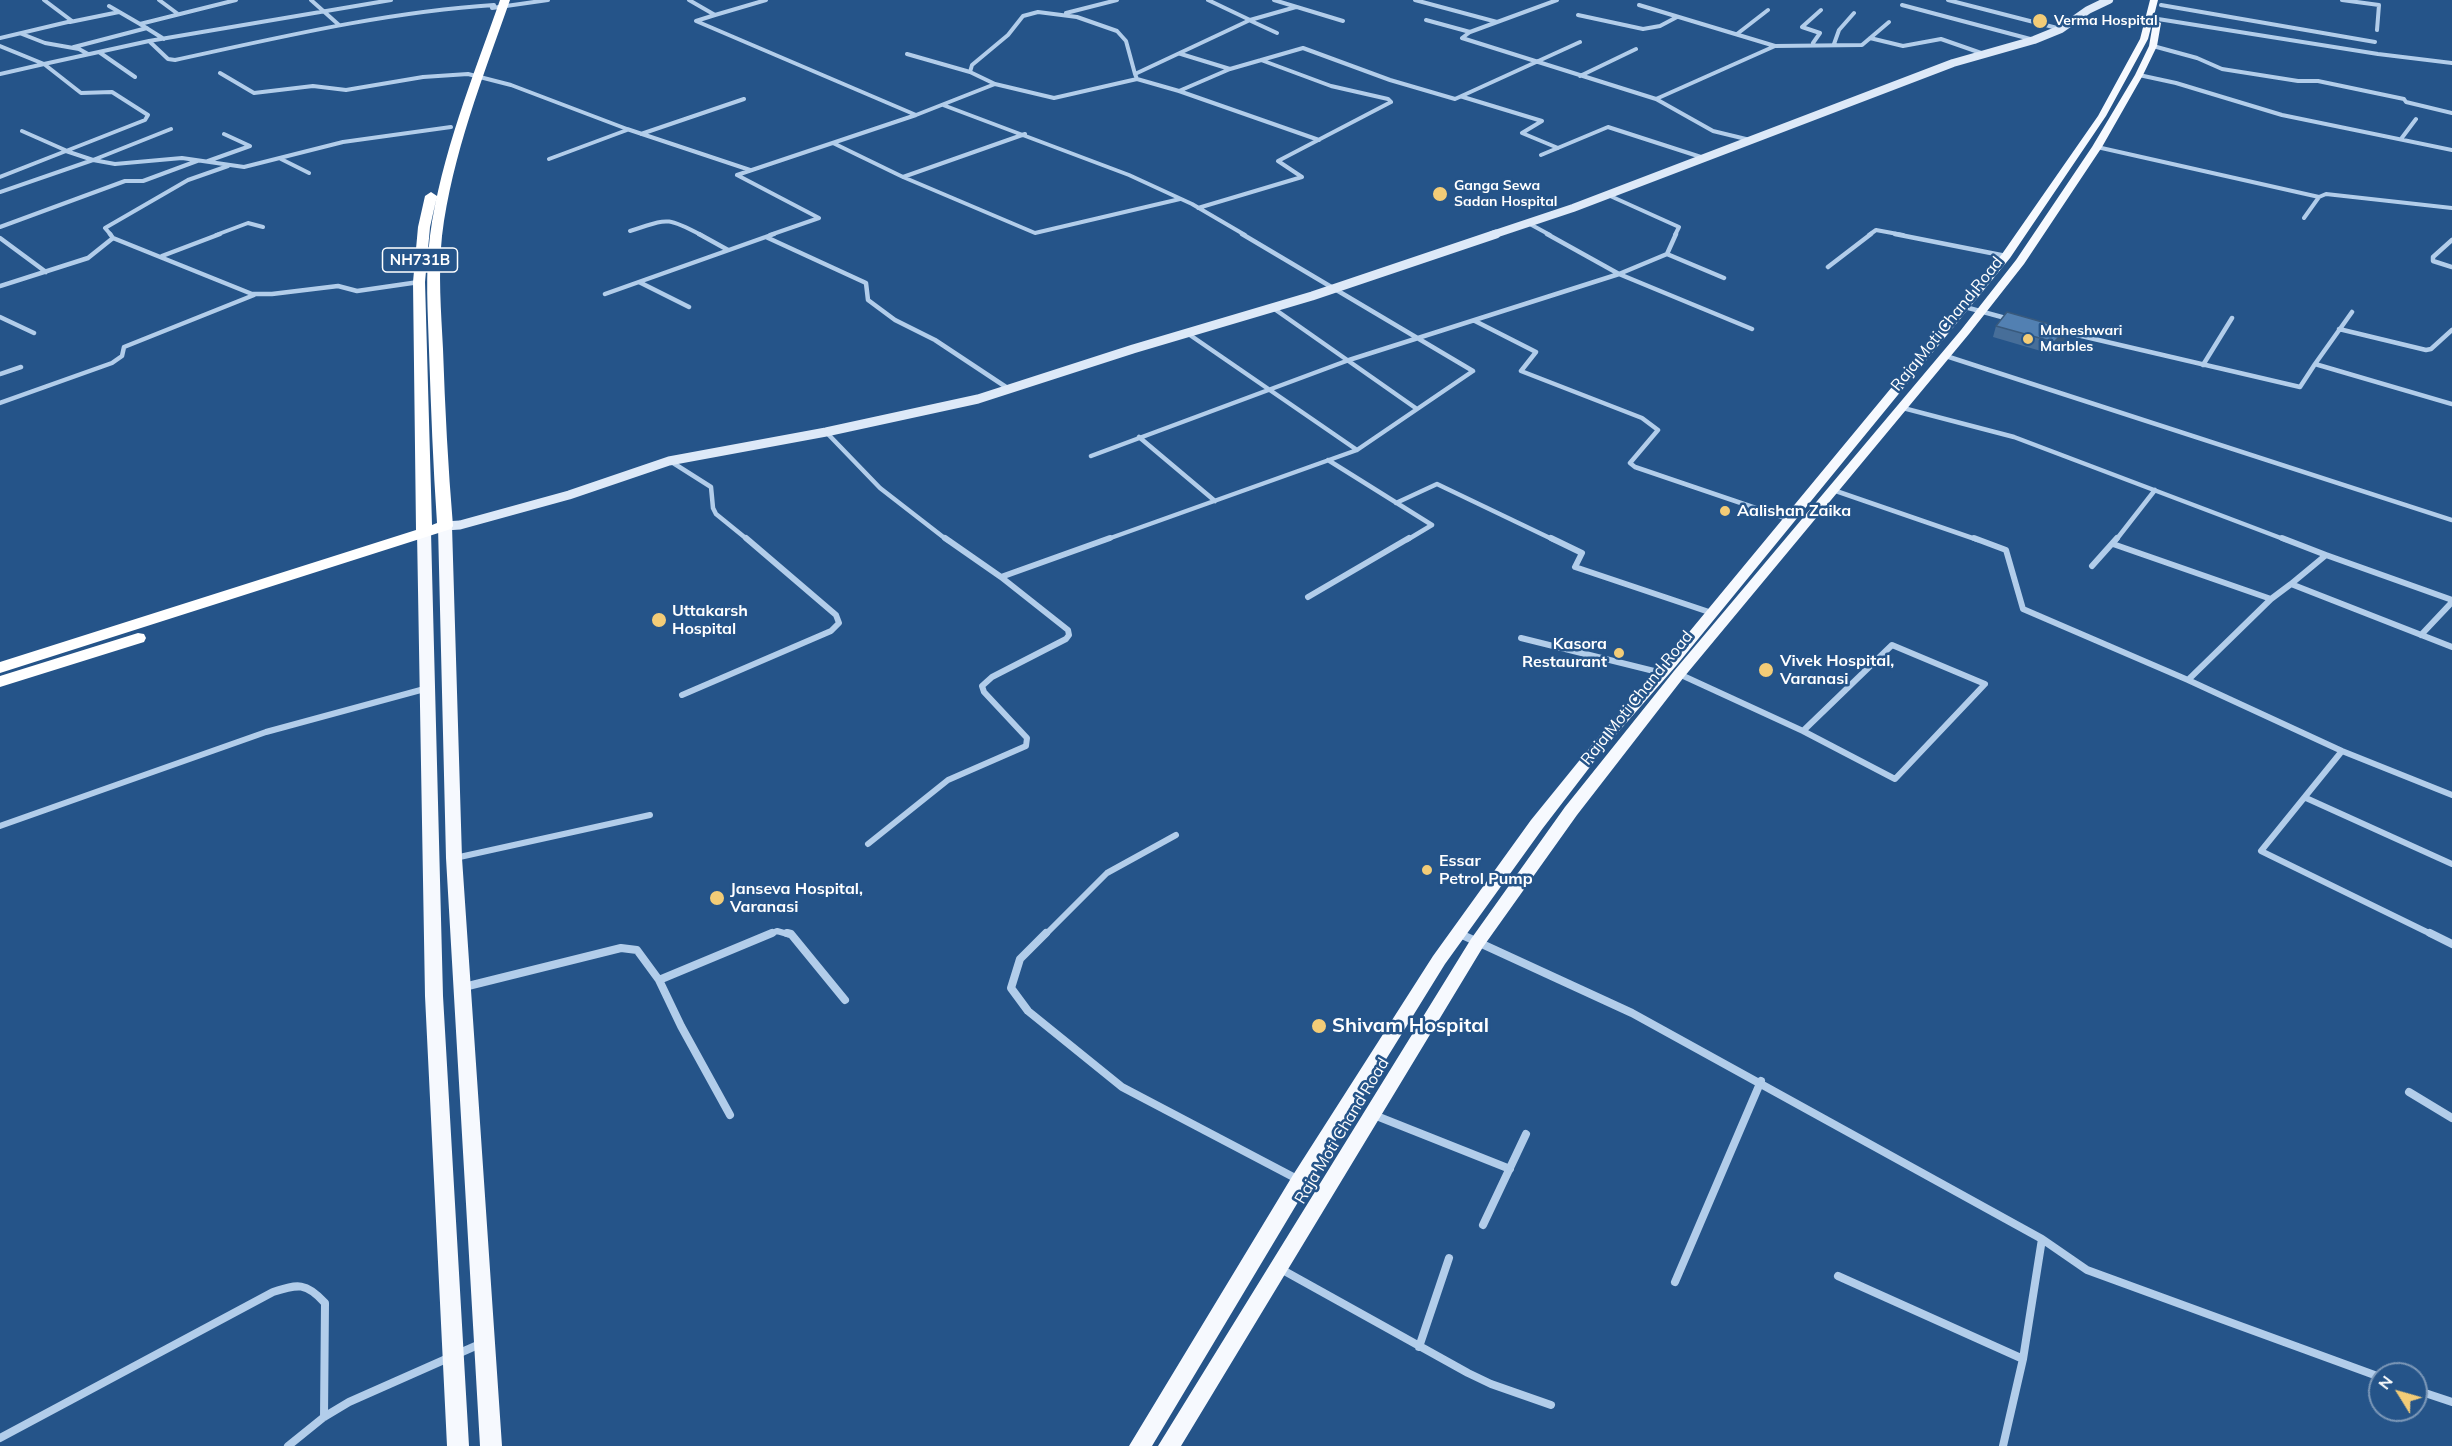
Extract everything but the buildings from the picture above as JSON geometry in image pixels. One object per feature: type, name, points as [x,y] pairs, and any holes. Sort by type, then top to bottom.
[{"type":"highway","name":"NH731B","points":[[424,536],[419,282],[424,227],[433,186],[451,127],[473,75],[498,4]]},
{"type":"highway","name":"NH731B","points":[[450,528],[439,437],[434,252],[446,184],[473,75]]},
{"type":"highway","points":[[0,668],[450,528]]},
{"type":"highway","points":[[0,682],[68,662],[424,536]]},
{"type":"main road","name":"Raja Moti Chand Road","points":[[1169,1446],[1477,943],[1570,811],[1679,674],[1903,408],[2020,262],[2097,147],[2139,75],[2153,46],[2159,6]]},
{"type":"main road","points":[[1140,1446],[1300,1181],[1458,933],[1551,806],[1601,743],[1712,613],[2006,256],[2102,116],[2136,56],[2159,6]]},
{"type":"main road","points":[[450,528],[454,858],[491,1446]]},
{"type":"main road","points":[[424,536],[435,996],[458,1446]]},
{"type":"street","points":[[44,0],[71,19],[70,22]]},
{"type":"street","points":[[159,0],[178,14]]},
{"type":"street","points":[[140,24],[236,0]]},
{"type":"street","points":[[312,0],[339,25]]},
{"type":"street","points":[[0,74],[149,41],[390,0]]},
{"type":"street","points":[[149,41],[168,59],[175,60],[339,25],[393,18],[435,9],[548,0]]},
{"type":"street","points":[[689,0],[715,15]]},
{"type":"street","points":[[766,0],[696,21],[916,115]]},
{"type":"street","points":[[1101,0],[1107,3]]},
{"type":"street","points":[[1064,14],[1117,0]]},
{"type":"street","points":[[1208,0],[1277,33]]},
{"type":"street","points":[[1274,0],[1343,21]]},
{"type":"street","points":[[1415,0],[1497,22]]},
{"type":"street","points":[[1557,0],[1470,32],[1462,38],[1656,99],[1713,131],[1754,141]]},
{"type":"street","points":[[1948,0],[2061,29]]},
{"type":"street","points":[[450,528],[569,495],[669,461],[826,432],[978,399],[1334,289],[1608,195],[1953,63],[2034,40],[2061,29],[2088,10],[2109,0]]},
{"type":"street","points":[[2342,0],[2379,5],[2377,30]]},
{"type":"street","points":[[1902,4],[2034,40]]},
{"type":"street","points":[[1639,5],[1775,46],[1858,45],[1889,22]]},
{"type":"street","points":[[109,6],[164,39]]},
{"type":"street","points":[[2159,6],[2375,42]]},
{"type":"street","points":[[2159,6],[2378,54],[2452,63]]},
{"type":"street","points":[[907,54],[970,72],[995,84],[1054,98],[1136,76],[1250,20],[1296,7]]},
{"type":"street","points":[[1737,34],[1768,10]]},
{"type":"street","points":[[1813,44],[1820,33],[1802,27],[1821,10]]},
{"type":"street","points":[[0,38],[119,12]]},
{"type":"street","points":[[970,72],[972,65],[1008,35],[1026,14],[1038,12],[1064,14],[1100,23],[1117,31],[1125,41],[1136,76]]},
{"type":"street","points":[[1834,44],[1839,30],[1854,13]]},
{"type":"street","points":[[1578,15],[1643,29],[1660,26],[1678,17]]},
{"type":"street","points":[[1426,20],[1470,32]]},
{"type":"street","points":[[74,47],[147,28]]},
{"type":"street","points":[[21,34],[45,42],[74,47],[88,54]]},
{"type":"street","points":[[1870,38],[1903,46],[1941,39],[1984,54]]},
{"type":"street","points":[[1179,91],[1230,69],[1303,48],[1452,99],[1580,42]]},
{"type":"street","points":[[0,46],[44,64],[81,93],[112,92],[148,115],[145,120],[0,177]]},
{"type":"street","points":[[1656,99],[1775,46]]},
{"type":"street","points":[[2153,46],[2197,58],[2222,69],[2298,81],[2319,81],[2404,99],[2406,102],[2452,113]]},
{"type":"street","points":[[1580,76],[1636,50]]},
{"type":"street","points":[[0,54],[11,51]]},
{"type":"street","points":[[99,52],[135,77]]},
{"type":"street","points":[[1181,54],[1230,69]]},
{"type":"street","points":[[1198,208],[1302,177],[1278,161],[1391,100],[1331,86],[1260,60]]},
{"type":"street","points":[[220,74],[254,93],[313,86],[346,90],[423,77],[473,75],[511,85],[640,134],[750,170]]},
{"type":"street","points":[[2139,75],[2176,83],[2282,115],[2452,150]]},
{"type":"street","points":[[1136,76],[1318,140]]},
{"type":"street","points":[[604,294],[819,218],[737,175],[916,115],[995,84]]},
{"type":"street","points":[[1462,96],[1539,119],[1542,121],[1522,133],[1558,148]]},
{"type":"street","points":[[640,134],[744,99]]},
{"type":"street","points":[[943,105],[1129,175],[1181,199],[1473,371],[1357,450],[1001,577]]},
{"type":"street","points":[[2402,139],[2416,118]]},
{"type":"street","points":[[22,131],[66,151],[115,164],[182,158],[244,167],[344,142],[451,127]]},
{"type":"street","points":[[1541,155],[1608,128],[1706,159]]},
{"type":"street","points":[[0,192],[171,129]]},
{"type":"street","points":[[549,159],[627,129]]},
{"type":"street","points":[[207,161],[250,146],[224,134]]},
{"type":"street","points":[[903,177],[1025,134]]},
{"type":"street","points":[[833,143],[903,177],[1035,233],[1181,199]]},
{"type":"street","points":[[2097,147],[2319,197],[2332,194],[2452,208]]},
{"type":"street","points":[[280,158],[309,173]]},
{"type":"street","points":[[0,227],[50,210],[59,204],[97,190],[125,181],[143,181],[200,160]]},
{"type":"street","points":[[228,166],[188,180],[105,228],[113,238],[256,294]]},
{"type":"street","points":[[1091,456],[1349,360],[1619,274],[1667,254],[1679,227],[1608,195]]},
{"type":"street","points":[[2304,218],[2319,197]]},
{"type":"street","points":[[630,231],[670,220],[728,250]]},
{"type":"street","points":[[162,256],[248,223],[263,227]]},
{"type":"street","points":[[1528,223],[1619,274],[1752,329]]},
{"type":"street","points":[[1828,267],[1876,230],[2006,256]]},
{"type":"street","points":[[766,237],[866,283],[868,300],[886,314],[936,340],[1010,389]]},
{"type":"street","points":[[0,238],[46,272]]},
{"type":"street","points":[[0,286],[94,255],[113,238]]},
{"type":"street","points":[[2452,240],[2433,257],[2433,261],[2452,267]]},
{"type":"street","points":[[1667,254],[1724,278]]},
{"type":"street","points":[[0,403],[112,363],[122,356],[124,348],[130,345],[256,294],[338,286],[357,291],[419,282]]},
{"type":"street","points":[[639,282],[689,307]]},
{"type":"street","points":[[1965,307],[2015,320]]},
{"type":"street","points":[[1273,308],[1417,409]]},
{"type":"street","points":[[2059,331],[2300,387],[2352,312]]},
{"type":"street","points":[[0,317],[34,333]]},
{"type":"street","points":[[2203,364],[2232,318]]},
{"type":"street","points":[[1475,321],[1536,352],[1521,371],[1642,418],[1658,430],[1630,463],[1635,467],[1788,519]]},
{"type":"street","points":[[2339,329],[2421,350],[2431,349],[2452,330]]},
{"type":"street","points":[[1187,333],[1357,450]]},
{"type":"street","points":[[1946,356],[2452,520]]},
{"type":"street","points":[[2315,364],[2452,404]]},
{"type":"street","points":[[0,374],[21,367]]},
{"type":"street","points":[[1903,408],[2014,437],[2452,601],[2421,635]]},
{"type":"street","points":[[826,432],[880,488],[930,528],[1001,577],[1068,630],[1069,635],[1066,639],[992,677],[982,686],[984,692],[1028,742],[1022,748],[948,780],[867,843]]},
{"type":"street","points":[[1138,437],[1215,501]]},
{"type":"street","points":[[1308,597],[1432,525],[1328,460]]},
{"type":"street","points":[[669,461],[711,487],[713,508],[716,514],[828,607],[836,615],[839,623],[831,631],[682,695]]},
{"type":"street","points":[[1396,503],[1437,484],[1582,552],[1575,567],[1712,613]]},
{"type":"street","points":[[1833,490],[1885,506],[2006,550],[2023,609],[2188,680],[2342,751],[2452,795]]},
{"type":"street","points":[[2092,566],[2113,544],[2155,490]]},
{"type":"street","points":[[2113,544],[2271,599]]},
{"type":"street","points":[[2188,680],[2271,599],[2326,555]]},
{"type":"street","points":[[2291,584],[2452,647]]},
{"type":"street","points":[[1521,638],[1662,673]]},
{"type":"street","points":[[1679,674],[1803,731],[1895,779],[1985,684],[1892,645],[1803,731]]},
{"type":"street","points":[[0,826],[266,732],[428,688]]},
{"type":"street","points":[[2342,751],[2261,851],[2452,944]]},
{"type":"street","points":[[2306,798],[2452,864]]},
{"type":"street","points":[[454,858],[650,815]]},
{"type":"street","points":[[1176,835],[1107,873],[1020,959],[1011,988],[1028,1011],[1122,1087],[1300,1181]]},
{"type":"street","points":[[659,980],[777,931],[784,931],[791,934],[844,1000]]},
{"type":"street","points":[[1458,933],[1629,1012],[1761,1081],[1964,1198],[2042,1239],[2087,1270],[2368,1373]]},
{"type":"street","points":[[461,988],[629,948],[637,950],[659,980],[681,1026],[730,1114]]},
{"type":"street","points":[[1675,1282],[1761,1081]]},
{"type":"street","points":[[2409,1092],[2452,1118]]},
{"type":"street","points":[[1373,1114],[1510,1170]]},
{"type":"street","points":[[1483,1225],[1526,1134]]},
{"type":"street","points":[[2003,1446],[2023,1359],[2042,1239]]},
{"type":"street","points":[[1419,1347],[1449,1258]]},
{"type":"street","points":[[1278,1267],[1419,1347],[1491,1384],[1551,1405]]},
{"type":"street","points":[[1838,1276],[2023,1359]]},
{"type":"street","points":[[0,1438],[273,1292],[298,1284],[313,1288],[325,1303],[324,1417]]},
{"type":"street","points":[[288,1446],[324,1417],[349,1402],[483,1342]]},
{"type":"street","points":[[2428,1394],[2452,1402]]},
{"type":"place","name":"Verma Hospital","points":[[2040,21]]},
{"type":"place","name":"Ganga Sewa Sadan Hospital","points":[[1440,194]]},
{"type":"place","name":"Maheshwari Marbles","points":[[2028,339]]},
{"type":"place","name":"Aalishan Zaika","points":[[1725,511]]},
{"type":"place","name":"Uttakarsh Hospital","points":[[659,620]]},
{"type":"place","name":"Kasora Restaurant","points":[[1619,653]]},
{"type":"place","name":"Vivek Hospital, Varanasi","points":[[1766,670]]},
{"type":"place","name":"Essar Petrol Pump","points":[[1427,870]]},
{"type":"place","name":"Janseva Hospital, Varanasi","points":[[717,898]]},
{"type":"place","name":"Shivam Hospital","points":[[1319,1026]]}]
